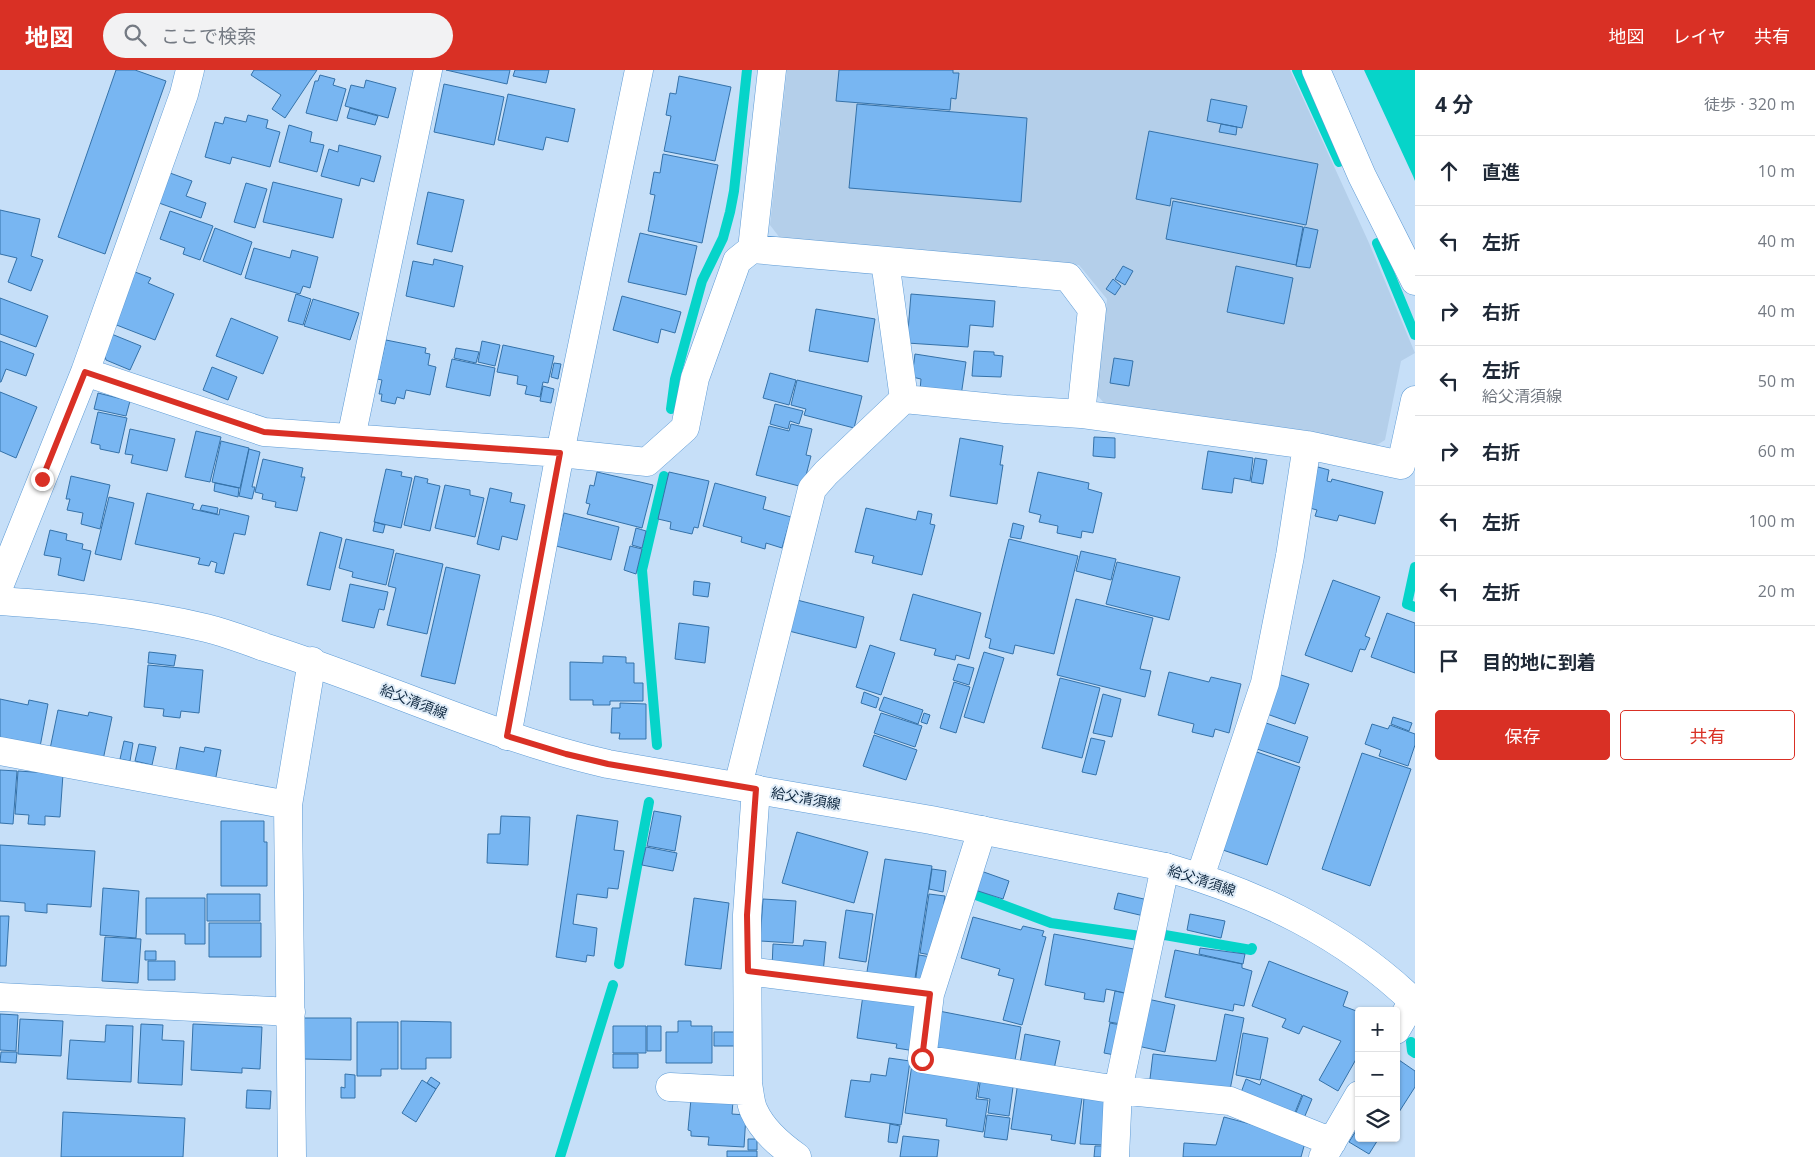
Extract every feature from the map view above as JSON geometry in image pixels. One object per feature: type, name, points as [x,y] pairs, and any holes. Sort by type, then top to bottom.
[{"type":"street","points":[[0,584],[85,372],[184,94],[190,70]]},
{"type":"street","points":[[351,438],[428,70]]},
{"type":"street","points":[[507,736],[560,453],[640,70]]},
{"type":"street","points":[[85,372],[264,432],[560,453],[647,462],[685,428],[695,378],[737,262],[752,249],[772,70]]},
{"type":"street","points":[[1316,70],[1362,176],[1415,281]]},
{"type":"street","points":[[752,249],[1068,277],[1092,309],[1082,414]]},
{"type":"street","points":[[885,261],[904,399]]},
{"type":"street","points":[[797,1157],[765,1130],[753,1110],[748,1084],[747,788],[812,490],[826,473],[904,399],[1082,414],[1307,445],[1408,467],[1415,400]]},
{"type":"street","points":[[1200,877],[1265,684],[1290,556],[1307,445]]},
{"type":"street","name":"給父清須線","points":[[0,601],[79,607],[207,628],[312,662],[507,736],[566,754],[608,764],[982,830],[1165,867],[1200,877],[1262,901],[1332,936],[1379,970],[1414,1001]]},
{"type":"street","points":[[292,1157],[288,805],[312,662]]},
{"type":"street","points":[[0,751],[288,805]]},
{"type":"street","points":[[982,830],[930,994],[922,1059],[1118,1090],[1230,1101],[1328,1149],[1358,1097]]},
{"type":"street","points":[[1115,1157],[1118,1090],[1165,867]]},
{"type":"street","points":[[748,971],[930,994]]},
{"type":"street","points":[[0,997],[291,1012]]},
{"type":"street","points":[[1400,1024],[1414,1001]]},
{"type":"street","points":[[670,1087],[749,1091]]},
{"type":"shaded area","points":[[787,70],[1290,70],[1369,243],[1415,353],[1401,361],[1385,440],[1372,448],[1309,431],[1104,403],[1097,395],[1107,299],[1079,265],[780,238],[770,225]]},
{"type":"shaded area","points":[[1364,70],[1415,70],[1415,181],[1413,176]]},
{"type":"building","points":[[116,70],[135,70],[166,81],[105,254],[58,237]]},
{"type":"building","points":[[254,70],[317,70],[285,118],[272,109],[281,95],[251,75]]},
{"type":"building","points":[[446,70],[510,70],[507,84]]},
{"type":"building","points":[[515,70],[549,70],[546,83],[513,76]]},
{"type":"building","points":[[839,70],[953,70],[953,73],[959,73],[956,99],[951,98],[950,110],[836,101]]},
{"type":"building","points":[[320,75],[335,79],[333,85],[346,89],[337,121],[306,113],[315,81],[318,81]]},
{"type":"building","points":[[679,76],[731,87],[715,161],[664,151],[671,116],[666,115],[670,93],[676,94]]},
{"type":"building","points":[[366,80],[396,88],[388,118],[345,106],[351,85],[364,88]]},
{"type":"building","points":[[444,84],[504,97],[494,145],[434,132]]},
{"type":"building","points":[[508,94],[575,109],[568,142],[546,137],[543,150],[498,140]]},
{"type":"building","points":[[1211,99],[1247,106],[1242,128],[1207,121]]},
{"type":"building","points":[[857,104],[1027,118],[1021,202],[849,188]]},
{"type":"building","points":[[350,108],[378,116],[375,125],[347,118]]},
{"type":"building","points":[[248,115],[268,120],[266,128],[280,132],[270,167],[232,157],[230,164],[205,157],[215,122],[223,124],[225,117],[246,122]]},
{"type":"building","points":[[1221,124],[1237,127],[1236,135],[1219,132]]},
{"type":"building","points":[[289,125],[312,132],[310,142],[324,145],[317,172],[279,162]]},
{"type":"building","points":[[1149,131],[1318,164],[1306,225],[1171,198],[1170,206],[1136,199]]},
{"type":"building","points":[[339,145],[381,156],[374,182],[361,178],[359,186],[321,176],[329,149],[338,152]]},
{"type":"building","points":[[663,154],[718,165],[702,243],[648,231],[655,195],[650,194],[654,172],[660,173]]},
{"type":"building","points":[[170,173],[192,181],[186,196],[206,203],[201,218],[159,203]]},
{"type":"building","points":[[273,182],[342,199],[333,238],[263,222]]},
{"type":"building","points":[[246,183],[267,189],[255,228],[234,222]]},
{"type":"building","points":[[428,192],[464,200],[452,252],[417,244]]},
{"type":"building","points":[[1173,201],[1303,227],[1296,265],[1166,239]]},
{"type":"building","points":[[0,210],[40,219],[31,256],[43,260],[31,291],[8,282],[17,258],[0,254]]},
{"type":"building","points":[[170,211],[213,226],[200,260],[183,254],[185,248],[160,239]]},
{"type":"building","points":[[1304,227],[1318,230],[1310,268],[1296,266]]},
{"type":"building","points":[[215,228],[252,242],[241,275],[203,261]]},
{"type":"building","points":[[640,233],[697,246],[686,295],[628,282]]},
{"type":"building","points":[[254,248],[290,258],[292,250],[318,257],[310,288],[303,286],[300,294],[245,278]]},
{"type":"building","points":[[434,259],[463,266],[454,307],[406,296],[413,261],[433,265]]},
{"type":"building","points":[[1123,266],[1133,271],[1125,285],[1115,279]]},
{"type":"building","points":[[1236,266],[1293,278],[1284,324],[1227,312]]},
{"type":"building","points":[[135,272],[151,278],[148,283],[174,294],[155,340],[114,324]]},
{"type":"building","points":[[1113,279],[1121,286],[1115,295],[1106,289]]},
{"type":"building","points":[[296,294],[311,299],[303,325],[288,321]]},
{"type":"building","points":[[911,294],[995,301],[993,327],[970,325],[968,347],[907,343]]},
{"type":"building","points":[[622,296],[681,312],[675,333],[661,329],[658,343],[613,330]]},
{"type":"building","points":[[0,298],[48,316],[36,347],[0,334]]},
{"type":"building","points":[[313,299],[359,313],[350,340],[304,326]]},
{"type":"building","points":[[816,309],[875,319],[868,362],[809,351]]},
{"type":"building","points":[[231,318],[278,337],[263,374],[216,356]]},
{"type":"building","points":[[109,333],[141,346],[130,370],[106,360],[103,350]]},
{"type":"building","points":[[386,340],[426,348],[425,353],[430,354],[428,365],[436,367],[430,395],[406,390],[404,399],[397,397],[395,404],[381,401],[382,394],[379,394],[382,380],[377,379]]},
{"type":"building","points":[[0,341],[34,354],[26,376],[6,369],[0,382]]},
{"type":"building","points":[[482,341],[500,345],[495,366],[478,362]]},
{"type":"building","points":[[503,345],[554,356],[548,383],[543,382],[540,397],[525,394],[527,386],[517,384],[518,376],[497,372]]},
{"type":"building","points":[[456,348],[479,352],[476,363],[454,358]]},
{"type":"building","points":[[974,351],[994,352],[994,355],[1003,356],[1001,377],[972,376]]},
{"type":"building","points":[[915,354],[966,362],[961,396],[920,390],[921,379],[912,377]]},
{"type":"building","points":[[1114,358],[1133,361],[1129,386],[1110,383]]},
{"type":"building","points":[[452,359],[495,368],[490,396],[446,387]]},
{"type":"building","points":[[554,363],[561,364],[558,379],[551,377]]},
{"type":"building","points":[[212,367],[237,377],[228,400],[203,390]]},
{"type":"building","points":[[770,373],[796,380],[789,405],[763,398]]},
{"type":"building","points":[[797,380],[862,396],[854,428],[804,415],[806,409],[791,405]]},
{"type":"building","points":[[543,386],[554,389],[551,403],[540,401]]},
{"type":"building","points":[[0,392],[37,407],[16,458],[0,451]]},
{"type":"building","points":[[98,393],[130,401],[126,416],[94,409]]},
{"type":"building","points":[[775,404],[803,411],[799,424],[790,421],[788,429],[770,424]]},
{"type":"building","points":[[98,412],[127,418],[119,453],[100,449],[100,445],[91,443]]},
{"type":"building","points":[[791,424],[812,429],[806,455],[811,456],[803,487],[756,475],[769,426],[789,431]]},
{"type":"building","points":[[130,429],[175,439],[167,471],[131,463],[133,455],[125,454]]},
{"type":"building","points":[[196,431],[221,437],[210,482],[185,477]]},
{"type":"building","points":[[1094,437],[1115,438],[1115,458],[1093,456]]},
{"type":"building","points":[[960,438],[1003,446],[1000,465],[1003,465],[997,504],[950,496]]},
{"type":"building","points":[[221,441],[249,448],[240,488],[212,482]]},
{"type":"building","points":[[249,449],[260,452],[252,487],[255,487],[252,499],[239,496]]},
{"type":"building","points":[[1208,451],[1253,458],[1250,481],[1234,478],[1232,493],[1202,489]]},
{"type":"building","points":[[1255,458],[1267,460],[1263,484],[1251,482]]},
{"type":"building","points":[[263,459],[303,468],[301,477],[305,477],[297,511],[275,507],[276,502],[262,499],[263,494],[255,492]]},
{"type":"building","points":[[1318,467],[1329,470],[1327,481],[1331,482],[1332,479],[1383,492],[1375,524],[1339,515],[1337,521],[1315,516],[1317,510],[1306,507]]},
{"type":"building","points":[[386,469],[402,472],[401,476],[412,478],[401,528],[374,522]]},
{"type":"building","points":[[597,472],[653,485],[642,528],[587,514],[590,504],[586,503],[590,485],[594,486]]},
{"type":"building","points":[[669,472],[709,481],[698,528],[694,527],[692,534],[670,529],[671,522],[658,519]]},
{"type":"building","points":[[1038,472],[1089,483],[1088,489],[1102,493],[1093,533],[1082,531],[1081,538],[1057,533],[1058,526],[1039,522],[1041,515],[1029,512]]},
{"type":"building","points":[[71,476],[110,485],[100,529],[81,524],[83,513],[67,510],[70,499],[66,499]]},
{"type":"building","points":[[415,476],[428,479],[427,483],[440,486],[430,531],[404,525]]},
{"type":"building","points":[[215,483],[239,488],[238,497],[214,491]]},
{"type":"building","points":[[715,483],[766,497],[763,509],[791,517],[782,548],[766,543],[765,549],[741,542],[742,537],[703,526]]},
{"type":"building","points":[[445,485],[470,490],[470,495],[484,498],[475,537],[435,528]]},
{"type":"building","points":[[490,488],[512,493],[510,502],[525,505],[517,540],[502,536],[499,550],[477,544]]},
{"type":"building","points":[[147,493],[194,504],[192,509],[219,515],[220,509],[249,516],[245,535],[234,533],[224,574],[215,572],[217,563],[211,561],[209,566],[198,564],[200,558],[135,544]]},
{"type":"building","points":[[109,497],[134,503],[121,560],[95,554]]},
{"type":"building","points":[[202,505],[218,508],[217,514],[200,510]]},
{"type":"building","points":[[866,508],[916,520],[918,511],[932,514],[930,524],[935,525],[922,575],[872,563],[874,556],[855,552]]},
{"type":"building","points":[[564,513],[619,527],[611,560],[556,546]]},
{"type":"building","points":[[375,522],[385,525],[383,533],[373,531]]},
{"type":"building","points":[[1013,523],[1024,526],[1021,539],[1010,537]]},
{"type":"building","points":[[636,528],[646,531],[642,548],[632,545]]},
{"type":"building","points":[[50,530],[67,534],[66,540],[83,544],[82,549],[91,551],[84,581],[58,575],[61,558],[44,555]]},
{"type":"building","points":[[320,532],[342,538],[330,590],[307,585]]},
{"type":"building","points":[[346,539],[394,550],[386,585],[352,577],[353,572],[339,568]]},
{"type":"building","points":[[1009,539],[1078,556],[1054,654],[1015,645],[1013,654],[989,648],[991,639],[985,637]]},
{"type":"building","points":[[630,546],[642,549],[636,574],[624,570]]},
{"type":"building","points":[[1081,551],[1116,559],[1111,580],[1076,571]]},
{"type":"building","points":[[396,553],[443,564],[427,634],[387,625],[396,588],[388,586]]},
{"type":"building","points":[[1117,562],[1180,577],[1169,620],[1106,604]]},
{"type":"building","points":[[446,567],[480,575],[455,684],[421,676]]},
{"type":"building","points":[[1333,580],[1380,597],[1365,636],[1370,638],[1365,650],[1360,649],[1352,672],[1305,655]]},
{"type":"building","points":[[694,581],[710,583],[708,597],[693,595]]},
{"type":"building","points":[[350,584],[388,592],[384,610],[379,609],[374,628],[342,621]]},
{"type":"building","points":[[913,594],[981,613],[969,659],[956,655],[955,660],[934,655],[936,649],[900,640]]},
{"type":"building","points":[[793,599],[864,617],[856,648],[785,630]]},
{"type":"building","points":[[1076,599],[1153,618],[1140,669],[1151,671],[1145,697],[1057,675]]},
{"type":"building","points":[[1387,613],[1415,623],[1415,673],[1371,657]]},
{"type":"building","points":[[679,623],[709,627],[705,663],[675,659]]},
{"type":"building","points":[[870,645],[895,653],[881,695],[856,687]]},
{"type":"building","points":[[149,652],[176,655],[174,666],[148,663]]},
{"type":"building","points":[[984,652],[1004,658],[984,723],[964,717]]},
{"type":"building","points":[[603,656],[626,657],[626,663],[634,663],[634,683],[643,683],[643,701],[610,701],[610,705],[593,705],[593,700],[570,700],[570,662],[603,663]]},
{"type":"building","points":[[958,664],[974,668],[969,685],[953,680]]},
{"type":"building","points":[[148,665],[203,670],[199,713],[181,711],[180,718],[163,716],[164,709],[144,707]]},
{"type":"building","points":[[1169,672],[1209,682],[1211,677],[1241,684],[1229,733],[1215,729],[1213,737],[1192,732],[1194,724],[1158,715]]},
{"type":"building","points":[[1278,674],[1309,684],[1295,724],[1264,713]]},
{"type":"building","points":[[1060,678],[1100,688],[1082,758],[1042,748]]},
{"type":"building","points":[[954,682],[970,687],[956,733],[940,728]]},
{"type":"building","points":[[864,692],[879,698],[876,708],[861,703]]},
{"type":"building","points":[[1103,694],[1121,699],[1112,737],[1093,733]]},
{"type":"building","points":[[884,697],[923,710],[918,724],[879,710]]},
{"type":"building","points":[[0,699],[28,705],[29,700],[48,704],[40,747],[0,738]]},
{"type":"building","points":[[620,703],[646,704],[646,739],[619,739],[620,733],[611,733],[612,708],[620,708]]},
{"type":"building","points":[[58,710],[88,716],[89,712],[112,717],[103,760],[50,749]]},
{"type":"building","points":[[881,713],[922,726],[915,747],[874,733]]},
{"type":"building","points":[[924,713],[930,715],[927,724],[921,722]]},
{"type":"building","points":[[1393,717],[1412,723],[1409,731],[1391,724]]},
{"type":"building","points":[[1260,721],[1308,737],[1299,763],[1251,747]]},
{"type":"building","points":[[1372,724],[1388,729],[1390,725],[1415,734],[1415,745],[1408,766],[1379,756],[1381,750],[1365,744]]},
{"type":"building","points":[[874,735],[917,750],[906,780],[863,766]]},
{"type":"building","points":[[1091,738],[1105,741],[1096,775],[1082,772]]},
{"type":"building","points":[[124,741],[133,743],[130,761],[120,759]]},
{"type":"building","points":[[139,744],[156,747],[152,765],[135,761]]},
{"type":"building","points":[[180,747],[204,752],[205,747],[221,750],[215,782],[175,774]]},
{"type":"building","points":[[1251,750],[1300,767],[1267,865],[1217,848]]},
{"type":"building","points":[[1362,753],[1411,769],[1370,886],[1322,869]]},
{"type":"building","points":[[0,770],[17,771],[13,824],[0,823]]},
{"type":"building","points":[[18,771],[63,774],[60,817],[45,816],[45,825],[28,824],[29,815],[15,814]]},
{"type":"building","points":[[654,811],[681,816],[675,851],[647,846]]},
{"type":"building","points":[[577,815],[618,821],[614,850],[624,851],[618,889],[608,888],[607,898],[577,894],[573,924],[597,928],[594,956],[587,955],[586,962],[556,957]]},
{"type":"building","points":[[501,816],[530,817],[528,865],[487,863],[488,834],[500,834]]},
{"type":"building","points":[[221,821],[264,821],[264,842],[267,842],[267,886],[221,886]]},
{"type":"building","points":[[797,832],[868,852],[854,903],[782,883]]},
{"type":"building","points":[[0,845],[95,851],[91,907],[47,904],[47,913],[25,911],[25,903],[0,901]]},
{"type":"building","points":[[646,847],[677,853],[673,871],[642,865]]},
{"type":"building","points":[[885,859],[932,866],[914,985],[866,978]]},
{"type":"building","points":[[932,869],[946,871],[943,892],[929,889]]},
{"type":"building","points":[[981,871],[1009,881],[1003,899],[975,890]]},
{"type":"building","points":[[103,888],[139,891],[136,938],[100,935]]},
{"type":"building","points":[[1118,893],[1148,900],[1144,916],[1114,909]]},
{"type":"building","points":[[207,894],[260,894],[260,921],[207,921]]},
{"type":"building","points":[[929,894],[945,896],[936,956],[920,953]]},
{"type":"building","points":[[146,898],[205,898],[205,944],[185,944],[185,934],[146,934]]},
{"type":"building","points":[[694,898],[729,903],[721,969],[685,965]]},
{"type":"building","points":[[763,899],[796,901],[793,943],[760,941]]},
{"type":"building","points":[[846,910],[873,914],[866,962],[839,958]]},
{"type":"building","points":[[1190,914],[1225,921],[1221,938],[1187,930]]},
{"type":"building","points":[[0,916],[9,916],[6,966],[0,966]]},
{"type":"building","points":[[973,917],[1021,930],[1023,926],[1044,931],[1042,936],[1046,937],[1022,1025],[1003,1020],[1014,979],[998,975],[1000,969],[961,958]]},
{"type":"building","points":[[209,923],[261,923],[261,957],[209,957]]},
{"type":"building","points":[[1054,934],[1139,950],[1130,994],[1106,989],[1104,1002],[1084,999],[1085,993],[1045,985]]},
{"type":"building","points":[[105,937],[141,939],[138,983],[102,981]]},
{"type":"building","points":[[804,940],[826,942],[823,973],[772,968],[773,944],[803,946]]},
{"type":"building","points":[[1200,948],[1245,954],[1243,964],[1199,954]]},
{"type":"building","points":[[1175,950],[1242,964],[1242,968],[1252,971],[1244,1006],[1234,1004],[1233,1011],[1165,997]]},
{"type":"building","points":[[145,951],[156,951],[156,960],[145,960]]},
{"type":"building","points":[[919,955],[931,957],[927,986],[915,984]]},
{"type":"building","points":[[148,961],[175,961],[175,980],[148,980]]},
{"type":"building","points":[[1269,961],[1348,992],[1343,1006],[1355,1010],[1355,1061],[1338,1091],[1319,1080],[1341,1041],[1303,1026],[1299,1034],[1282,1027],[1286,1019],[1252,1006]]},
{"type":"building","points":[[1115,991],[1133,995],[1127,1025],[1109,1022]]},
{"type":"building","points":[[863,995],[921,1003],[915,1051],[896,1048],[897,1044],[857,1038]]},
{"type":"building","points":[[1143,998],[1175,1005],[1165,1052],[1133,1045]]},
{"type":"building","points":[[939,1011],[1021,1027],[1015,1060],[931,1050]]},
{"type":"building","points":[[0,1014],[18,1015],[16,1051],[0,1050]]},
{"type":"building","points":[[1225,1014],[1244,1018],[1229,1095],[1149,1087],[1153,1054],[1216,1061]]},
{"type":"building","points":[[303,1018],[351,1018],[351,1060],[303,1059]]},
{"type":"building","points":[[20,1019],[63,1021],[61,1056],[18,1054]]},
{"type":"building","points":[[401,1021],[451,1022],[451,1058],[426,1058],[426,1069],[401,1069]]},
{"type":"building","points":[[678,1021],[691,1021],[691,1026],[712,1026],[712,1063],[666,1063],[666,1032],[678,1032]]},
{"type":"building","points":[[357,1022],[398,1022],[398,1069],[381,1069],[381,1076],[357,1076]]},
{"type":"building","points":[[1110,1023],[1126,1026],[1120,1056],[1104,1053]]},
{"type":"building","points":[[141,1024],[163,1025],[162,1040],[184,1041],[182,1085],[138,1083]]},
{"type":"building","points":[[193,1024],[262,1027],[260,1069],[242,1068],[242,1073],[191,1070]]},
{"type":"building","points":[[106,1025],[133,1026],[131,1082],[67,1079],[70,1040],[105,1042]]},
{"type":"building","points":[[613,1026],[646,1026],[646,1053],[613,1053]]},
{"type":"building","points":[[647,1026],[661,1026],[661,1051],[647,1051]]},
{"type":"building","points":[[714,1032],[734,1032],[735,1046],[714,1046]]},
{"type":"building","points":[[1243,1033],[1268,1038],[1260,1080],[1236,1075]]},
{"type":"building","points":[[1025,1034],[1060,1041],[1054,1069],[1020,1063]]},
{"type":"building","points":[[1,1052],[17,1052],[16,1063],[0,1062]]},
{"type":"building","points":[[613,1054],[638,1054],[638,1068],[613,1068]]},
{"type":"building","points":[[889,1058],[910,1061],[901,1125],[845,1117],[851,1080],[870,1082],[871,1074],[886,1076]]},
{"type":"building","points":[[1400,1061],[1415,1071],[1415,1087],[1400,1110]]},
{"type":"building","points":[[912,1064],[980,1074],[976,1099],[988,1100],[983,1132],[946,1126],[947,1119],[905,1113]]},
{"type":"building","points":[[345,1074],[355,1075],[355,1098],[341,1098],[341,1087],[345,1088]]},
{"type":"building","points":[[981,1076],[1014,1080],[1009,1116],[988,1113],[990,1099],[978,1097]]},
{"type":"building","points":[[431,1077],[440,1083],[436,1089],[427,1083]]},
{"type":"building","points":[[1246,1079],[1260,1085],[1262,1079],[1302,1095],[1292,1120],[1239,1098]]},
{"type":"building","points":[[422,1080],[436,1089],[416,1122],[402,1113]]},
{"type":"building","points":[[1018,1082],[1083,1092],[1075,1144],[1051,1140],[1052,1135],[1011,1129]]},
{"type":"building","points":[[247,1090],[271,1091],[270,1109],[246,1108]]},
{"type":"building","points":[[1303,1095],[1312,1099],[1302,1123],[1293,1120]]},
{"type":"building","points":[[1084,1098],[1109,1100],[1105,1145],[1080,1144]]},
{"type":"building","points":[[691,1099],[733,1101],[732,1114],[746,1115],[744,1147],[708,1145],[709,1137],[691,1136],[691,1131],[688,1130]]},
{"type":"building","points":[[63,1112],[185,1118],[183,1157],[61,1157]]},
{"type":"building","points":[[987,1115],[1010,1118],[1007,1140],[984,1137]]},
{"type":"building","points":[[1224,1117],[1306,1139],[1301,1157],[1183,1157],[1184,1143],[1216,1145]]},
{"type":"building","points":[[890,1124],[900,1126],[897,1143],[888,1142]]},
{"type":"building","points":[[1355,1132],[1355,1142],[1376,1142],[1369,1154],[1349,1142]]},
{"type":"building","points":[[903,1136],[939,1140],[937,1157],[900,1157]]},
{"type":"building","points":[[748,1139],[757,1139],[757,1150],[748,1150]]},
{"type":"building","points":[[1095,1146],[1105,1146],[1104,1157],[1094,1157]]},
{"type":"building","points":[[727,1151],[757,1151],[757,1157],[727,1157]]},
{"type":"waterway","points":[[671,409],[675,379],[702,281],[723,238],[730,212],[747,70]]},
{"type":"waterway","points":[[1297,70],[1339,162]]},
{"type":"waterway","points":[[1377,243],[1415,335]]},
{"type":"waterway","points":[[657,745],[642,570],[664,476]]},
{"type":"waterway","points":[[1415,567],[1407,604],[1415,607]]},
{"type":"waterway","points":[[619,964],[649,802]]},
{"type":"waterway","points":[[976,895],[1051,923],[1140,936]]},
{"type":"waterway","points":[[1159,934],[1251,950],[1252,948]]},
{"type":"waterway","points":[[560,1157],[613,985]]},
{"type":"waterway","points":[[1411,1042],[1412,1051],[1415,1053]]},
{"type":"route","points":[[42,479],[85,372],[264,432],[560,453],[507,736],[566,754],[608,764],[756,789],[747,915],[748,971],[930,994],[922,1059]]}]
